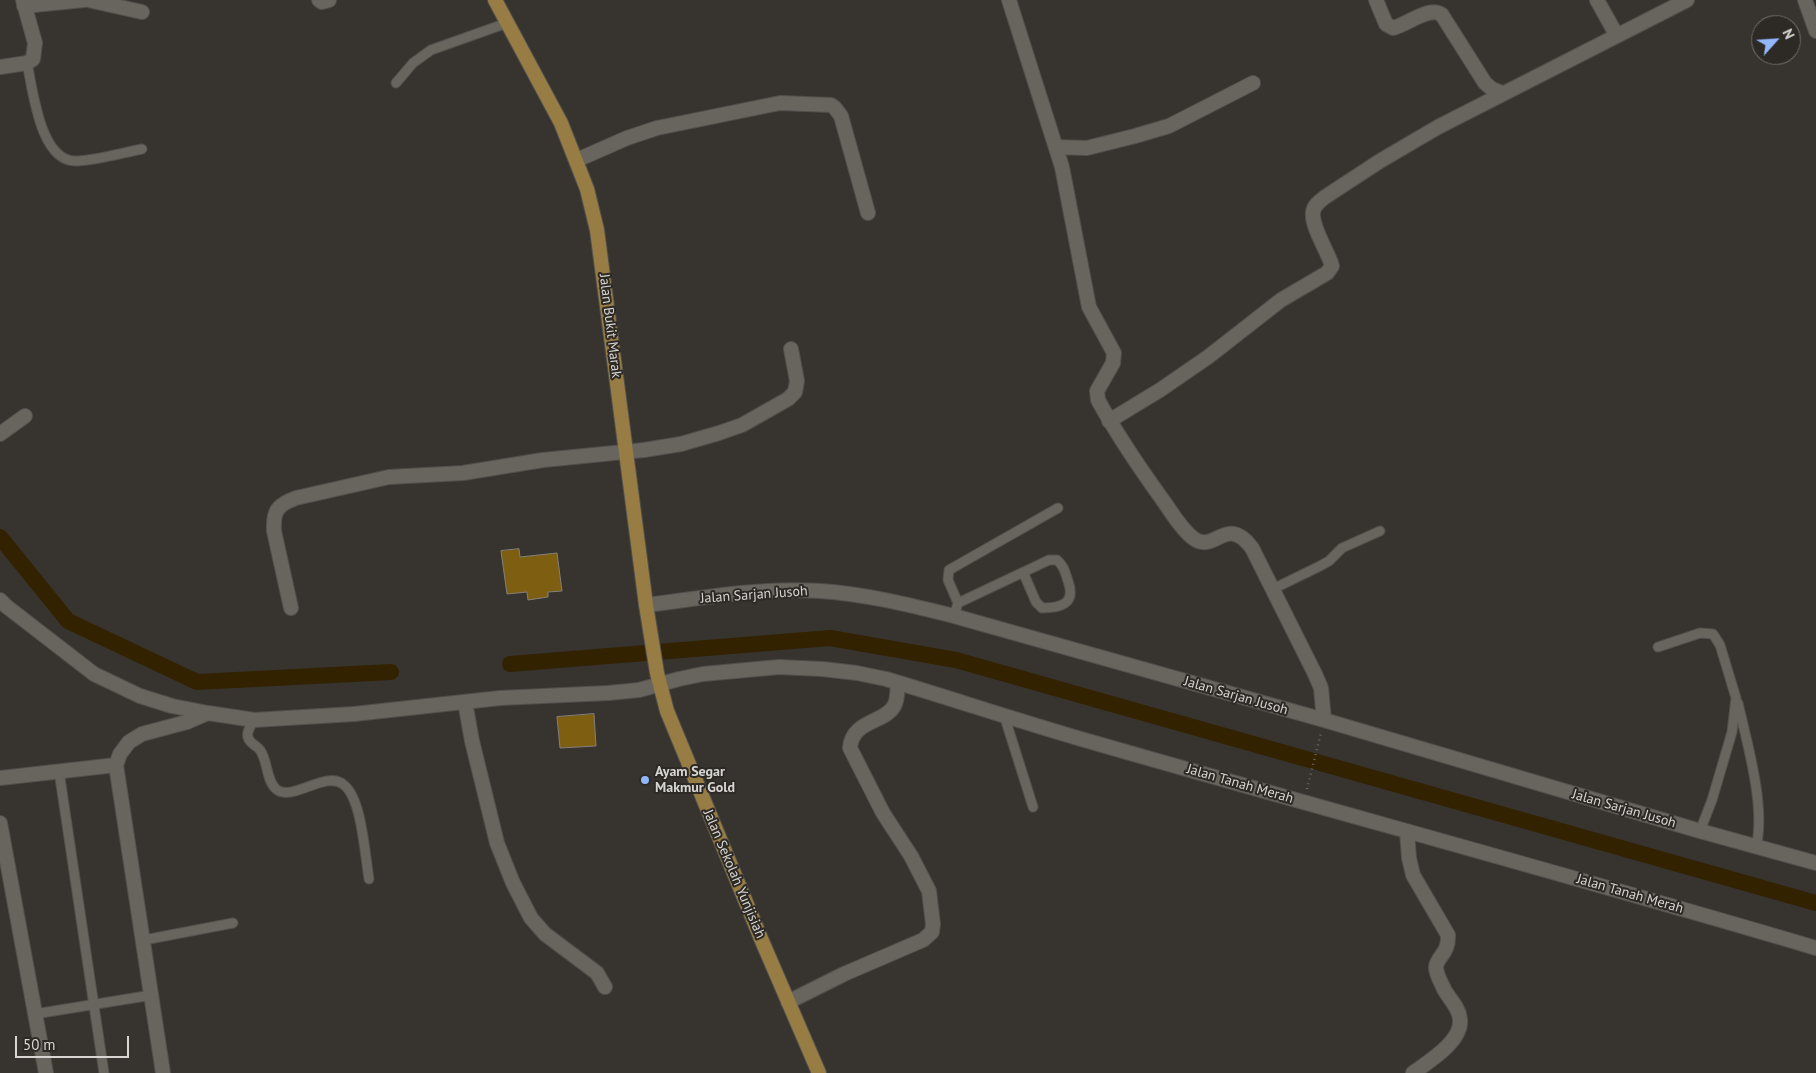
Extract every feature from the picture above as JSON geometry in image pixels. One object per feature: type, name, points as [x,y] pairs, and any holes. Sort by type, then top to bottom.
[{"type":"main road","name":"Jalan Bukit Marak","points":[[495,0],[561,123],[587,189],[597,230],[647,611],[658,679]]},
{"type":"main road","name":"Jalan Sekolah Yunjisiah","points":[[658,679],[669,717],[684,756],[819,1073]]},
{"type":"street","points":[[0,67],[34,59],[35,43],[23,3],[84,0]]},
{"type":"street","points":[[88,0],[142,12]]},
{"type":"street","points":[[319,0],[322,2],[329,0]]},
{"type":"street","points":[[1009,0],[1056,147],[1089,306],[1114,353],[1113,364],[1097,391],[1098,400],[1135,461],[1172,513],[1193,538],[1202,542],[1235,533],[1244,537],[1252,548],[1321,688],[1324,720]]},
{"type":"street","points":[[1376,0],[1386,24],[1393,28],[1430,12],[1438,12],[1484,83],[1502,93]]},
{"type":"street","points":[[1597,0],[1617,36]]},
{"type":"street","points":[[1109,421],[1160,390],[1208,357],[1281,300],[1328,273],[1332,266],[1331,260],[1314,222],[1313,212],[1317,203],[1380,161],[1438,127],[1688,0]]},
{"type":"street","points":[[1805,0],[1816,31]]},
{"type":"street","points":[[1056,147],[1087,148],[1169,126],[1253,83]]},
{"type":"street","points":[[577,160],[627,138],[657,128],[780,103],[826,104],[836,108],[841,116],[868,213]]},
{"type":"street","points":[[291,608],[273,519],[277,509],[286,502],[296,498],[389,477],[463,473],[542,460],[627,452],[681,444],[719,434],[742,425],[788,399],[795,392],[797,381],[791,349]]},
{"type":"street","points":[[0,434],[25,416]]},
{"type":"street","name":"Jalan Sarjan Jusoh","points":[[647,611],[748,593],[820,591],[956,610],[1700,831],[1816,862]]},
{"type":"street","name":"Jalan Tanah Merah","points":[[2,605],[94,674],[140,696],[208,714],[254,720],[354,714],[519,697],[608,694],[639,690],[658,679],[779,667],[857,673],[898,683],[1407,832],[1639,896],[1816,948]]},
{"type":"street","points":[[788,1002],[844,974],[924,940],[932,932],[933,924],[928,888],[911,856],[882,813],[850,748],[852,738],[861,728],[894,707],[897,699],[898,683]]},
{"type":"street","points":[[464,702],[476,760],[497,843],[513,883],[531,918],[545,934],[597,973],[606,987]]},
{"type":"street","points":[[163,1073],[116,765],[120,754],[129,742],[142,734],[188,722],[208,714]]},
{"type":"street","points":[[0,778],[116,765]]},
{"type":"street","points":[[0,823],[2,844],[46,1073]]},
{"type":"street","points":[[1407,832],[1409,858],[1414,875],[1448,935],[1448,945],[1436,966],[1438,976],[1446,993],[1457,1009],[1461,1020],[1459,1031],[1443,1051],[1413,1073]]},
{"type":"lane","points":[[396,83],[413,63],[431,50],[508,23]]},
{"type":"lane","points":[[27,62],[43,131],[55,152],[64,158],[76,161],[142,150]]},
{"type":"lane","points":[[1022,572],[1036,602],[1042,608],[1050,608],[1066,603],[1071,598],[1072,591],[1063,565],[1057,560],[1049,560],[1022,572],[956,610],[948,580],[949,570],[1058,508]]},
{"type":"lane","points":[[1273,589],[1320,566],[1342,548],[1380,531]]},
{"type":"lane","points":[[1658,647],[1700,633],[1713,634],[1720,645],[1736,698],[1752,763],[1760,829],[1756,847]]},
{"type":"lane","points":[[1700,831],[1712,800],[1732,732],[1736,698]]},
{"type":"lane","points":[[1004,715],[1033,807]]},
{"type":"lane","points":[[254,720],[247,731],[248,738],[261,752],[272,784],[276,790],[290,792],[333,780],[343,783],[350,790],[358,812],[369,879]]},
{"type":"lane","points":[[59,771],[104,1073]]},
{"type":"lane","points":[[144,940],[232,923]]},
{"type":"lane","points":[[35,1014],[152,995]]},
{"type":"path","points":[[1309,783],[1320,736]]},
{"type":"building","points":[[519,549],[520,557],[557,553],[562,591],[548,592],[548,597],[528,600],[527,592],[507,594],[501,551]]},
{"type":"building","points":[[594,714],[596,746],[560,748],[557,717]]},
{"type":"waterway","points":[[0,537],[68,621],[197,682],[391,672]]},
{"type":"waterway","points":[[510,664],[830,638],[956,660],[1816,903]]},
{"type":"place","name":"Ayam Segar Makmur Gold","points":[[645,780]]}]
